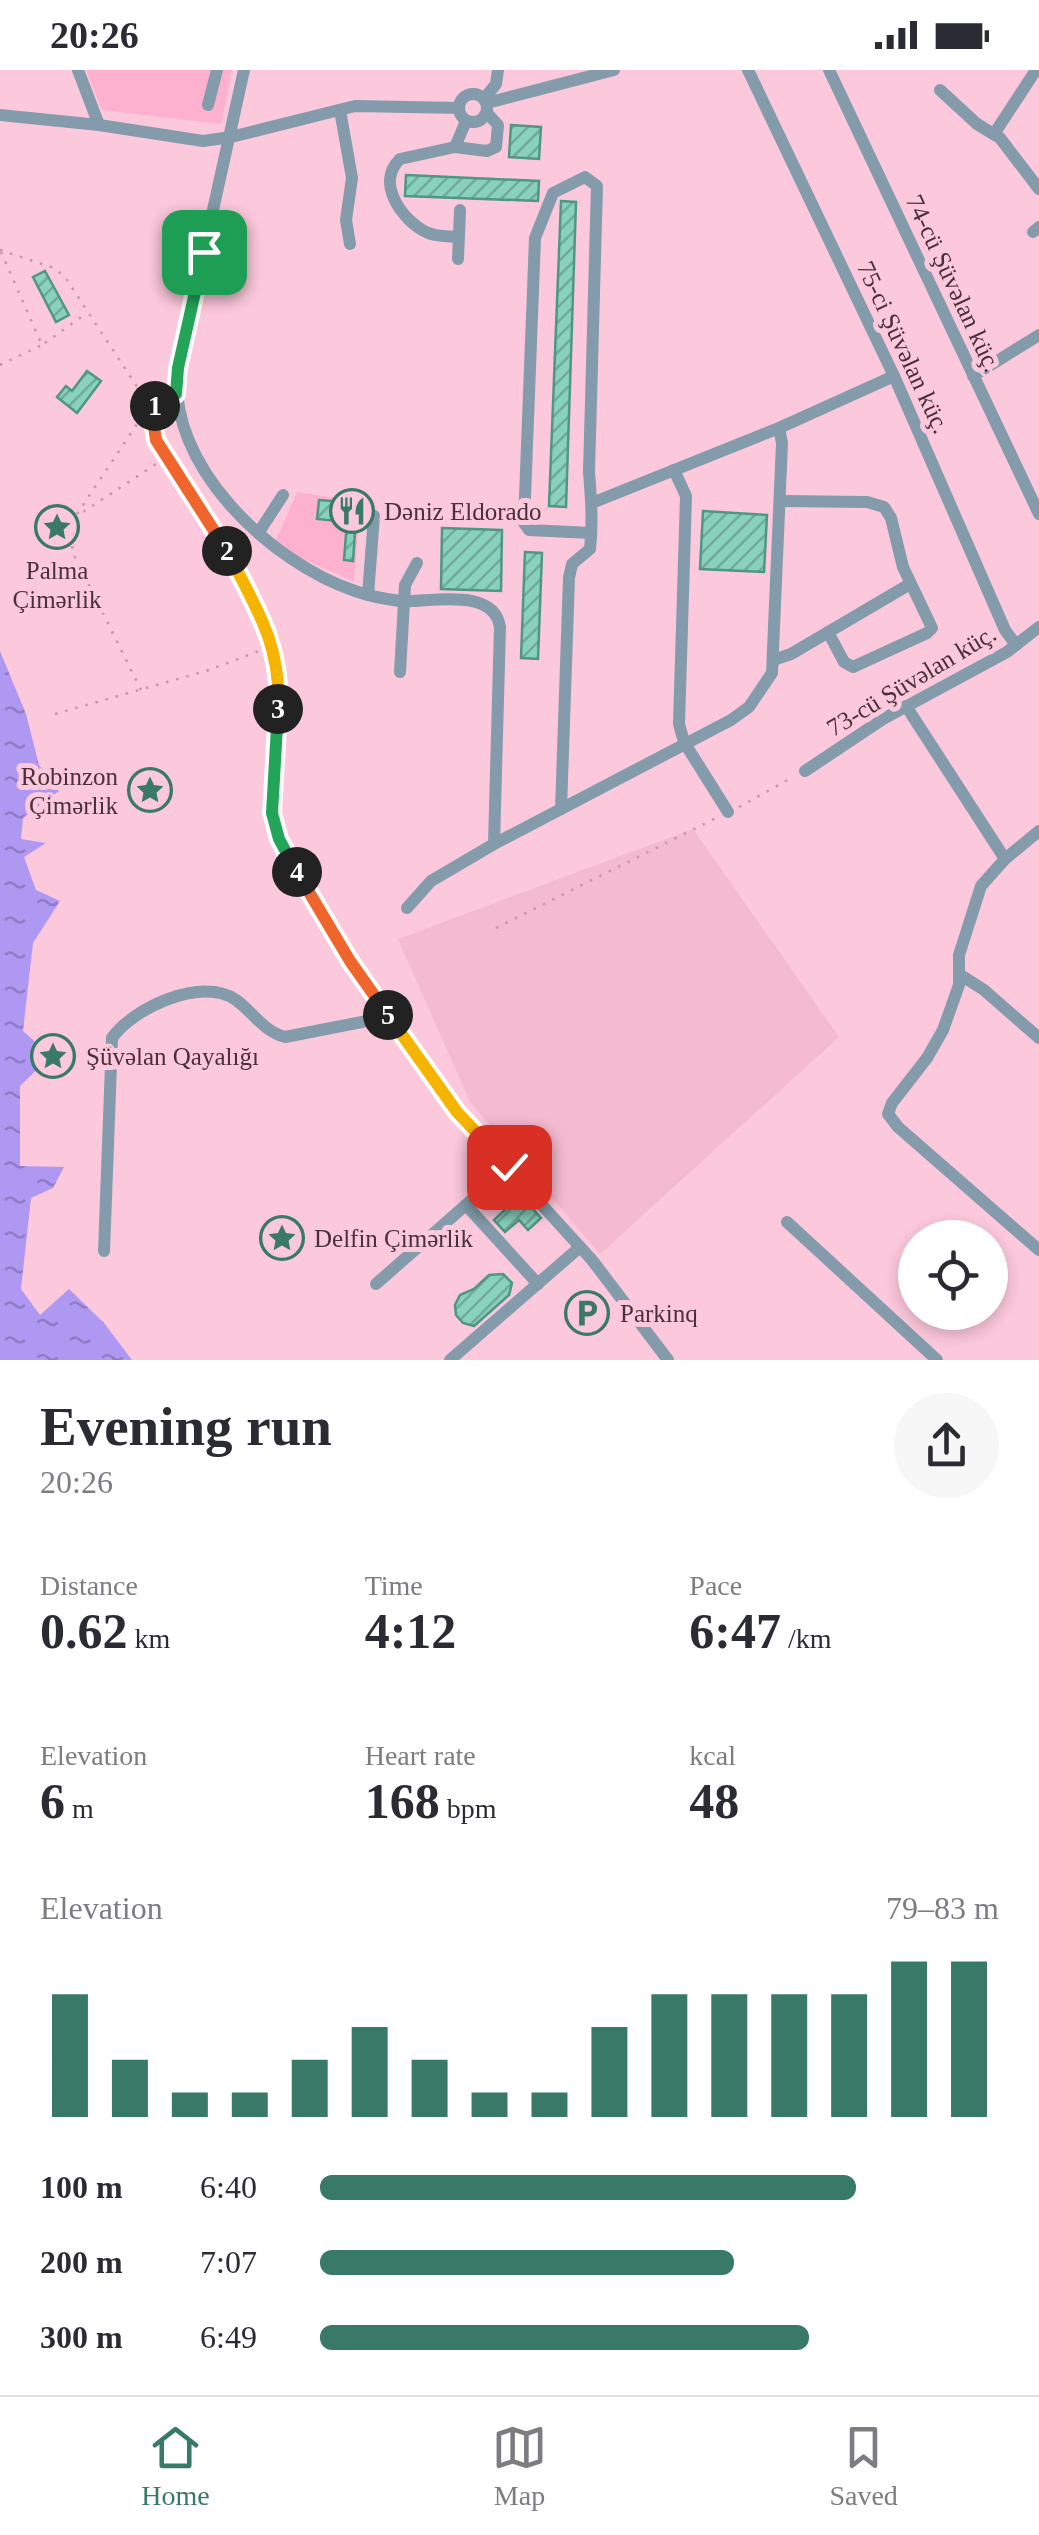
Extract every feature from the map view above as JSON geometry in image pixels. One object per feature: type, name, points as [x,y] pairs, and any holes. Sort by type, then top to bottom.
[{"type":"street","points":[[78,70],[99,125]]},
{"type":"street","points":[[208,104],[217,70]]},
{"type":"street","points":[[244,70],[178,368],[176,394],[186,436],[204,470],[259,532],[304,568],[368,595],[395,600],[473,600],[484,604],[499,619],[494,844]]},
{"type":"street","points":[[0,115],[203,141],[370,105],[463,115],[481,121],[498,70]]},
{"type":"street","points":[[486,105],[614,70]]},
{"type":"street","name":"75-ci Şüvəlan küç.","points":[[748,70],[894,376],[1016,645]]},
{"type":"street","name":"74-cü Şüvəlan küç.","points":[[830,70],[1039,514]]},
{"type":"street","points":[[994,134],[1036,70]]},
{"type":"street","points":[[940,90],[1007,146],[1039,188]]},
{"type":"street","points":[[456,147],[466,96],[476,94],[498,126],[496,147],[487,152],[456,147],[400,160],[394,166],[391,194],[396,206],[423,230],[458,237]]},
{"type":"street","points":[[340,110],[352,178],[346,220],[350,244]]},
{"type":"street","points":[[561,809],[570,568],[590,549],[592,533],[589,472],[597,186],[585,177],[553,194],[534,246],[524,524],[529,530],[592,533]]},
{"type":"street","points":[[458,259],[460,210]]},
{"type":"street","points":[[974,376],[1039,334]]},
{"type":"street","points":[[592,504],[780,428],[894,376]]},
{"type":"street","points":[[407,908],[431,881],[748,707],[772,673],[780,428]]},
{"type":"street","points":[[674,470],[686,496],[679,715],[684,742],[728,812]]},
{"type":"street","points":[[259,532],[283,495]]},
{"type":"street","points":[[780,501],[867,502],[884,506],[910,584],[932,628],[853,667],[844,662],[828,632]]},
{"type":"street","points":[[368,595],[374,516]]},
{"type":"street","points":[[400,672],[395,600],[417,564]]},
{"type":"street","points":[[773,660],[791,654],[910,584]]},
{"type":"street","name":"73-cü Şüvəlan küç.","points":[[805,771],[906,706],[1016,645],[1039,627]]},
{"type":"street","points":[[906,706],[1005,859]]},
{"type":"street","points":[[1039,831],[1005,859],[978,894],[959,955],[955,998],[943,1030],[888,1114],[1039,1250]]},
{"type":"street","points":[[959,974],[984,990],[1039,1038]]},
{"type":"street","points":[[104,1251],[112,1038],[122,1023],[181,994],[210,990],[234,998],[274,1034],[286,1037],[377,1018],[392,1021],[457,1112],[580,1247],[668,1360]]},
{"type":"street","points":[[376,1284],[509,1167]]},
{"type":"street","points":[[466,1205],[538,1284]]},
{"type":"street","points":[[787,1222],[937,1360]]},
{"type":"street","points":[[450,1360],[580,1247]]},
{"type":"path","points":[[0,251],[54,268],[65,277],[151,408],[156,440],[220,539],[273,646],[280,672],[272,813],[279,839],[329,927],[392,1021]]},
{"type":"path","points":[[0,251],[42,345]]},
{"type":"path","points":[[0,365],[42,345],[88,312]]},
{"type":"path","points":[[140,690],[72,551],[74,518],[119,447],[151,408],[176,394]]},
{"type":"path","points":[[74,518],[166,457]]},
{"type":"path","points":[[55,714],[209,670],[273,646]]},
{"type":"path","points":[[496,928],[805,771]]},
{"type":"shaded area","points":[[86,70],[232,70],[221,124],[102,110]]},
{"type":"shaded area","points":[[297,492],[361,502],[354,581],[295,556],[276,540]]},
{"type":"shaded area","points":[[693,829],[839,1037],[600,1254],[470,1102],[398,939]]},
{"type":"water","points":[[0,651],[26,714],[39,765],[59,791],[23,818],[21,839],[46,843],[24,857],[36,890],[60,901],[33,943],[23,1031],[51,1056],[20,1086],[20,1166],[64,1167],[53,1188],[31,1198],[21,1289],[40,1315],[69,1289],[104,1323],[132,1360],[0,1360]]},
{"type":"building","points":[[511,125],[541,127],[539,159],[509,157]]},
{"type":"building","points":[[406,175],[539,181],[538,201],[405,196]]},
{"type":"building","points":[[561,201],[576,202],[566,507],[549,506]]},
{"type":"building","points":[[45,271],[69,315],[56,322],[33,277]]},
{"type":"building","points":[[87,371],[101,381],[77,413],[57,397],[66,386],[72,391]]},
{"type":"building","points":[[319,500],[357,503],[353,561],[344,560],[347,522],[317,519]]},
{"type":"building","points":[[703,511],[767,515],[764,572],[700,569]]},
{"type":"building","points":[[442,528],[502,530],[501,591],[441,589]]},
{"type":"building","points":[[525,552],[542,553],[538,659],[521,658]]},
{"type":"building","points":[[514,1189],[541,1218],[528,1230],[519,1220],[505,1232],[494,1220],[507,1208],[500,1201]]},
{"type":"building","points":[[503,1274],[512,1283],[509,1295],[474,1326],[463,1323],[456,1315],[460,1295],[474,1289],[489,1275]]},
{"type":"place","name":"Dəniz Eldorado","points":[[352,511]]},
{"type":"place","name":"Palma Çimərlik","points":[[57,527]]},
{"type":"place","name":"Robinzon Çimərlik","points":[[150,790]]},
{"type":"place","name":"Şüvəlan Qayalığı","points":[[53,1056]]},
{"type":"place","name":"Delfin Çimərlik","points":[[282,1238]]},
{"type":"place","name":"Parkinq","points":[[587,1313]]},
{"type":"route","points":[[204,252],[178,368],[176,394],[151,408],[153,424],[156,440],[220,539],[273,646],[280,672],[272,813],[279,839],[350,961],[392,1021],[457,1112],[509,1167]]}]
